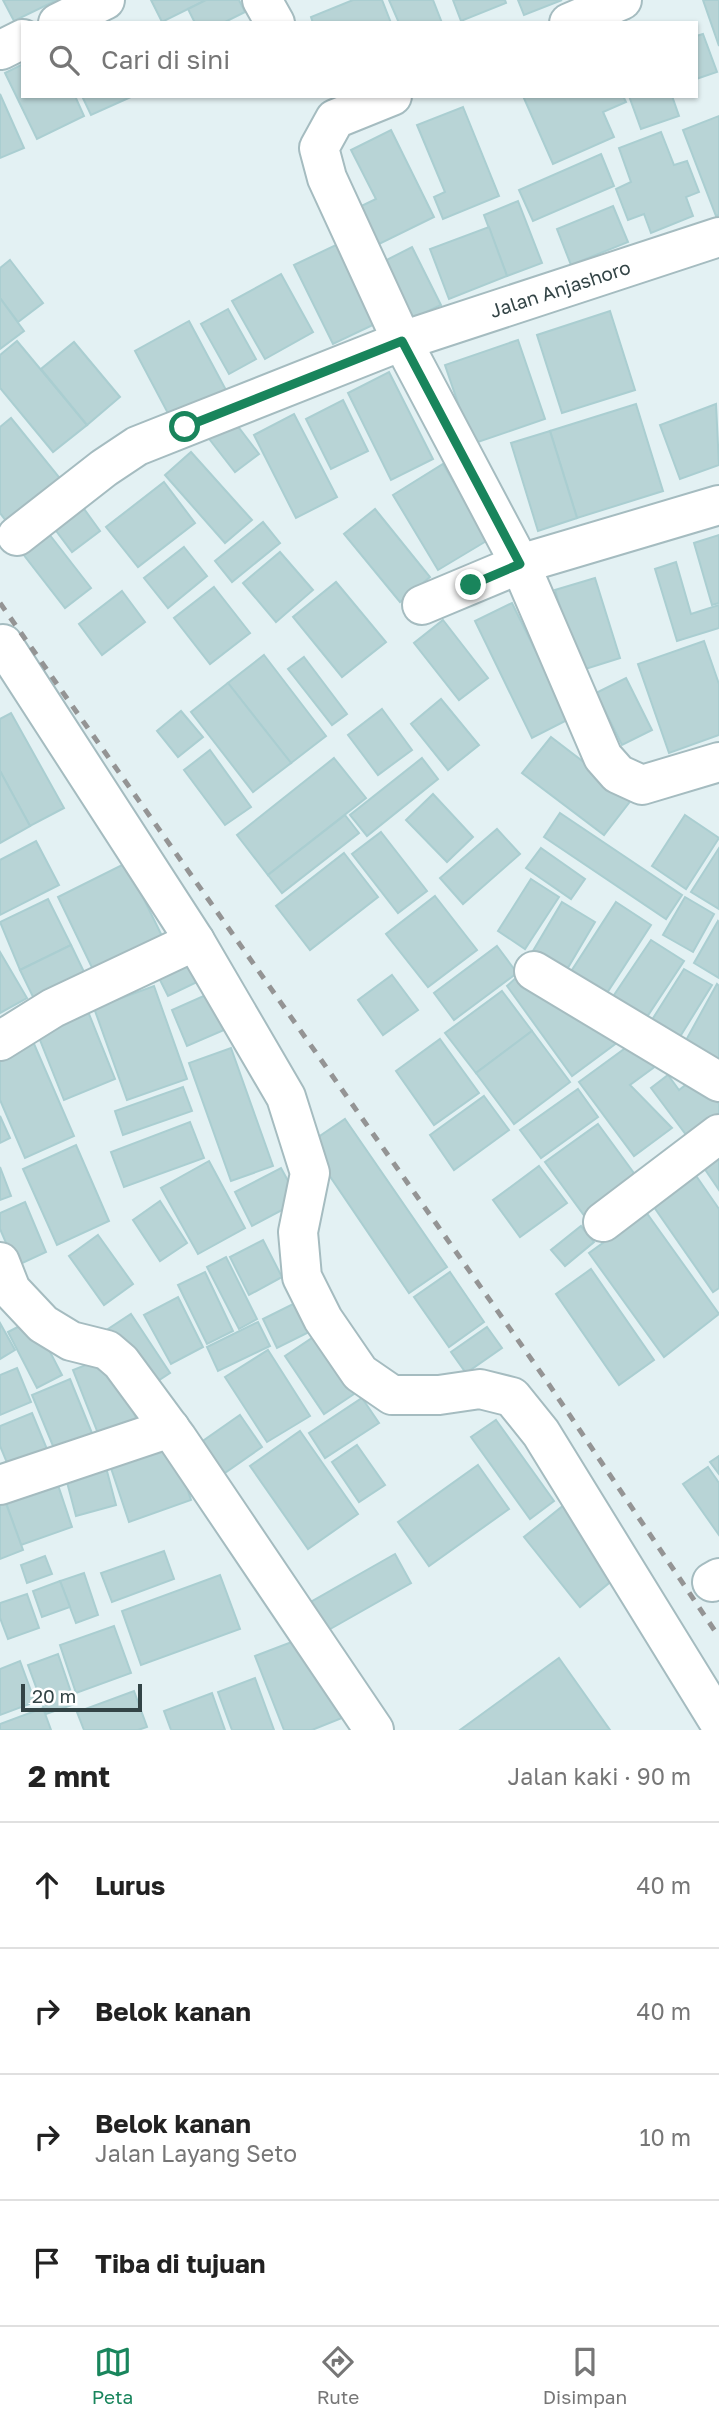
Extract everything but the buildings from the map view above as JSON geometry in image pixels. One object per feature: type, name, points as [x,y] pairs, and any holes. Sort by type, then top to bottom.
[{"type":"street","points":[[62,21],[105,0]]},
{"type":"street","points":[[262,0],[274,21]]},
{"type":"street","points":[[574,21],[622,0]]},
{"type":"street","points":[[1,50],[21,40]]},
{"type":"street","points":[[382,98],[327,108],[319,148],[327,178],[402,341],[520,564],[603,757],[618,774],[642,785],[719,762]]},
{"type":"street","name":"Jalan Anjashoro","points":[[16,536],[137,446],[402,341],[719,237]]},
{"type":"street","points":[[422,605],[520,564],[719,505]]},
{"type":"street","points":[[3,644],[195,941],[286,1097],[310,1173],[298,1232],[302,1277],[323,1319],[360,1373],[392,1395],[439,1395],[480,1389],[512,1396],[541,1433],[653,1620],[719,1722]]},
{"type":"street","points":[[0,1041],[53,1008],[195,941]]},
{"type":"street","points":[[534,971],[719,1082]]},
{"type":"street","points":[[603,1222],[719,1134]]},
{"type":"street","points":[[0,1262],[11,1290],[30,1312],[71,1341],[107,1350],[121,1362],[170,1428],[374,1730]]},
{"type":"street","points":[[0,1485],[170,1428]]},
{"type":"railway","points":[[0,603],[546,1380],[719,1637]]},
{"type":"route","points":[[185,427],[402,341],[520,564],[471,585]]}]
